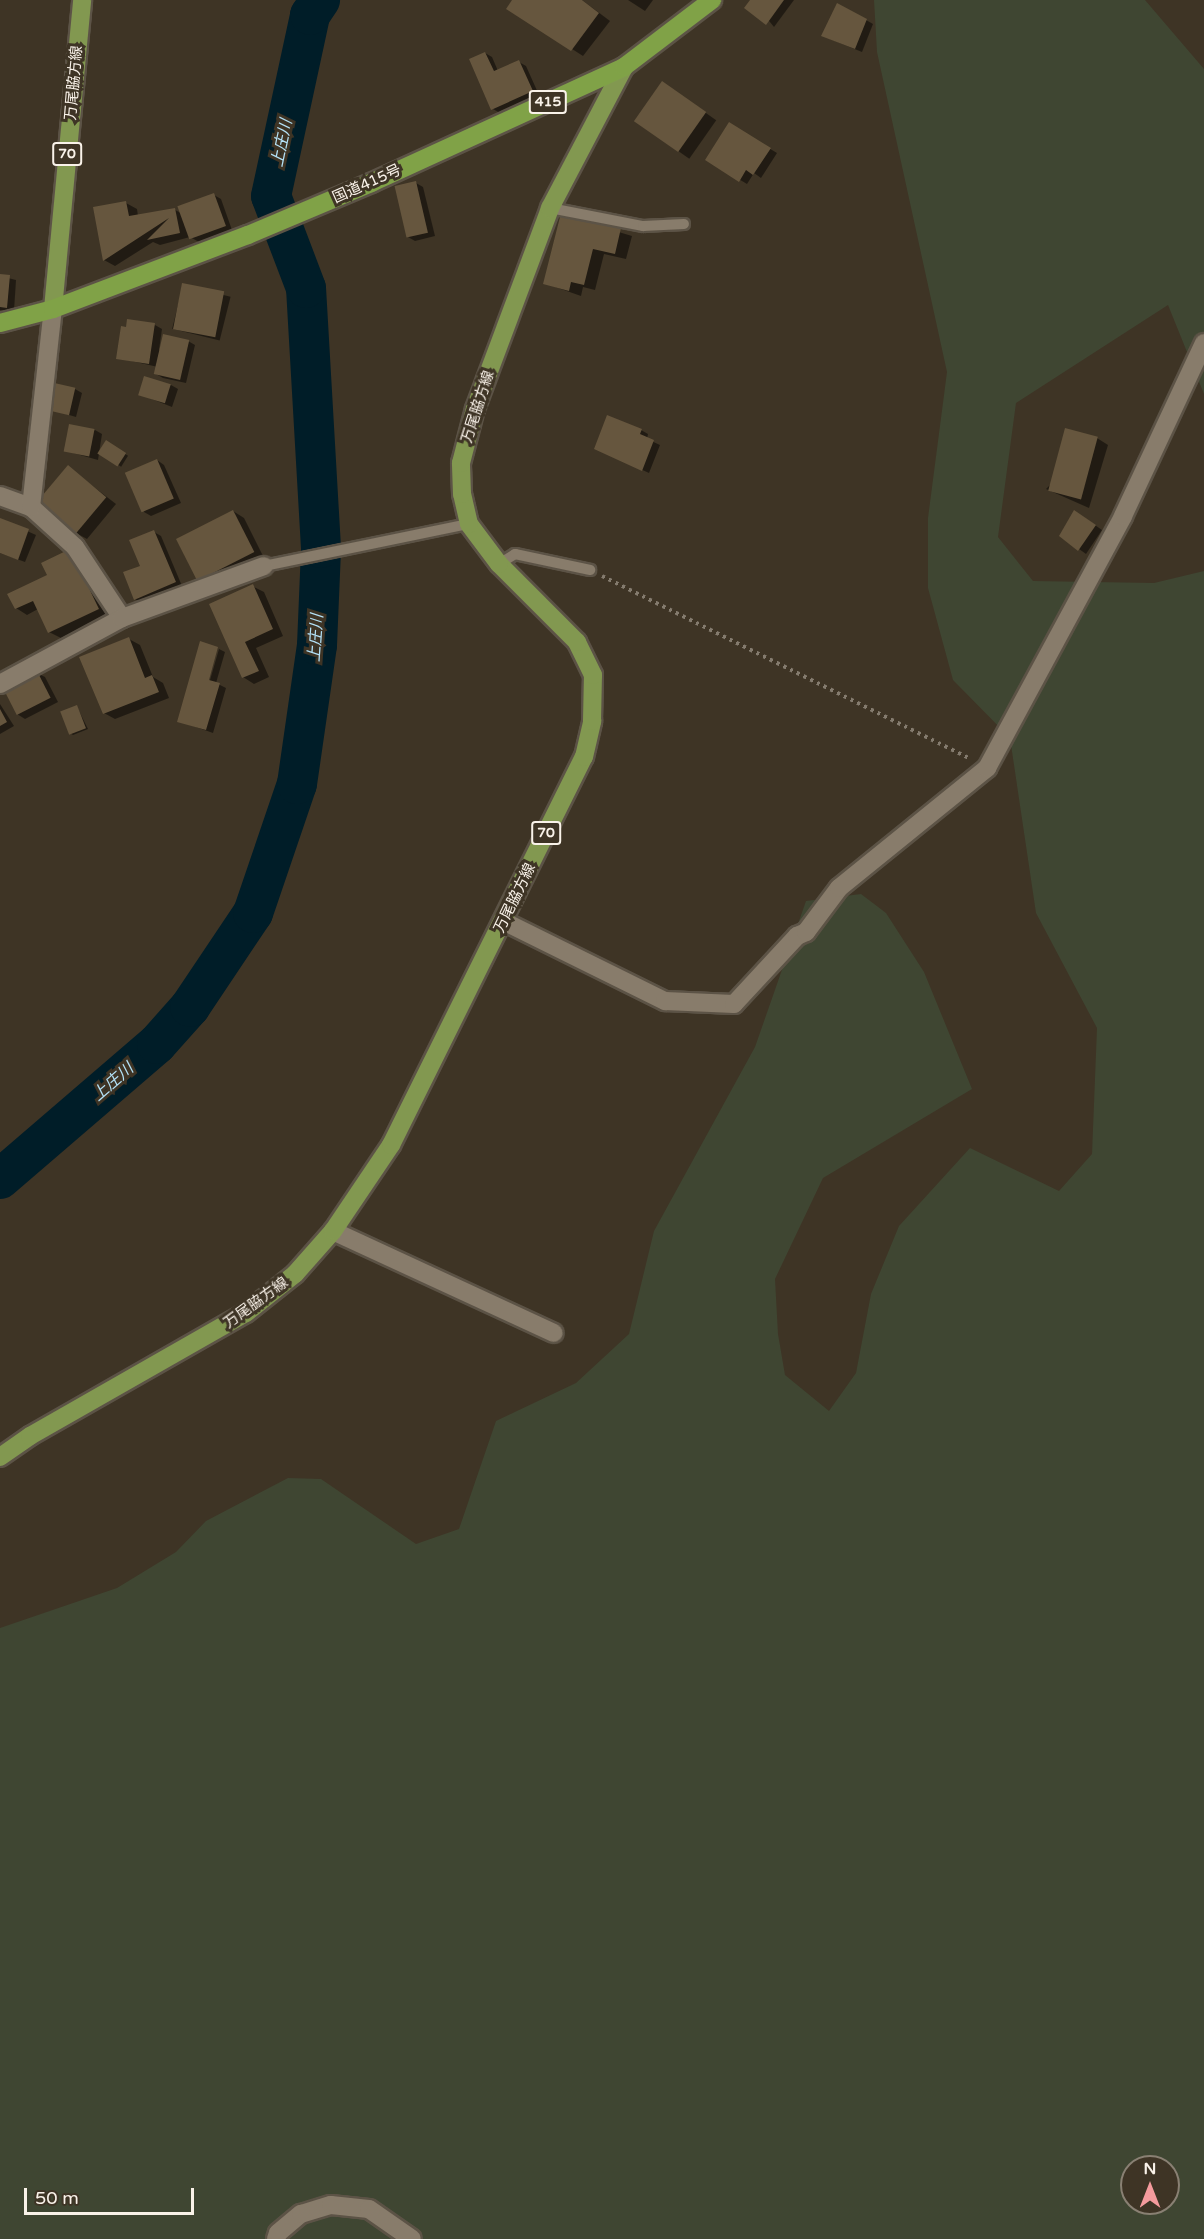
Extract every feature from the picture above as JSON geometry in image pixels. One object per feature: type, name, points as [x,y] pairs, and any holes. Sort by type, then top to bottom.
[{"type":"highway","name":"国道415号","points":[[0,323],[53,309],[248,235],[371,183],[624,67],[712,0]]},
{"type":"main road","name":"万尾脇方線","points":[[53,309],[82,0]]},
{"type":"main road","name":"万尾脇方線","points":[[0,1457],[246,1313],[295,1274],[333,1231],[391,1145],[584,758],[594,697],[592,675],[577,642],[499,564],[469,524],[462,494],[461,463],[475,409],[550,208],[624,67]]},
{"type":"street","points":[[32,507],[53,309]]},
{"type":"street","points":[[503,921],[664,1001],[734,1004],[806,932],[839,888],[987,768],[1123,516],[1204,343]]},
{"type":"street","points":[[0,496],[32,507],[75,547],[122,618]]},
{"type":"street","points":[[0,684],[122,618],[264,566]]},
{"type":"street","points":[[333,1231],[554,1333]]},
{"type":"street","points":[[276,2239],[278,2232],[301,2214],[331,2205],[369,2209],[412,2239]]},
{"type":"lane","points":[[550,208],[644,226],[684,224]]},
{"type":"lane","points":[[264,566],[393,537],[469,524]]},
{"type":"lane","points":[[499,564],[514,554],[590,570]]},
{"type":"path","points":[[590,570],[987,768]]},
{"type":"green space","points":[[874,0],[1145,0],[1204,69],[1204,394],[1168,305],[1016,403],[998,537],[1033,581],[1154,583],[1204,571],[1204,2239],[0,2239],[0,1628],[117,1588],[176,1552],[206,1521],[288,1478],[321,1479],[416,1544],[459,1529],[496,1421],[576,1383],[629,1334],[654,1231],[755,1047],[806,901],[861,894],[886,913],[924,972],[972,1089],[823,1178],[775,1279],[778,1334],[785,1375],[829,1411],[856,1373],[871,1294],[899,1226],[970,1148],[1059,1191],[1092,1154],[1097,1028],[1036,913],[1010,738],[953,680],[928,588],[928,518],[947,372],[877,52]]},
{"type":"building","points":[[512,0],[582,0],[599,13],[571,51],[506,9]]},
{"type":"building","points":[[750,0],[784,0],[766,25],[744,8]]},
{"type":"building","points":[[837,3],[867,19],[855,49],[821,36]]},
{"type":"building","points":[[485,52],[494,71],[519,60],[533,91],[491,110],[469,59]]},
{"type":"building","points":[[662,81],[706,112],[678,152],[634,121]]},
{"type":"building","points":[[729,122],[771,148],[753,175],[746,170],[739,182],[705,160]]},
{"type":"building","points":[[416,181],[428,233],[406,238],[395,186]]},
{"type":"building","points":[[214,193],[226,226],[189,239],[177,206]]},
{"type":"building","points":[[126,201],[129,216],[175,208],[180,233],[147,240],[169,218],[103,261],[93,207]]},
{"type":"building","points":[[561,213],[621,228],[615,254],[593,249],[584,285],[571,282],[569,291],[543,284]]},
{"type":"building","points":[[0,274],[10,275],[7,308],[0,307]]},
{"type":"building","points":[[182,283],[224,291],[215,337],[173,329]]},
{"type":"building","points":[[127,319],[155,323],[149,364],[116,359],[121,326],[126,327]]},
{"type":"building","points":[[163,334],[189,340],[180,380],[154,374]]},
{"type":"building","points":[[144,376],[171,384],[165,403],[138,395]]},
{"type":"building","points":[[50,382],[75,388],[69,415],[44,409]]},
{"type":"building","points":[[607,415],[642,429],[640,434],[654,440],[642,471],[594,449]]},
{"type":"building","points":[[69,424],[95,429],[89,456],[64,451]]},
{"type":"building","points":[[1065,428],[1098,437],[1081,500],[1048,491]]},
{"type":"building","points":[[106,440],[126,453],[117,466],[97,453]]},
{"type":"building","points":[[157,459],[174,499],[142,512],[125,473]]},
{"type":"building","points":[[68,465],[106,497],[75,535],[37,503]]},
{"type":"building","points":[[233,510],[254,552],[197,581],[176,539]]},
{"type":"building","points":[[1074,510],[1096,525],[1078,551],[1059,536]]},
{"type":"building","points":[[0,518],[29,529],[18,560],[0,553]]},
{"type":"building","points":[[154,530],[176,582],[134,600],[123,572],[140,566],[129,540]]},
{"type":"building","points":[[70,549],[99,609],[48,633],[33,601],[15,609],[7,594],[47,575],[41,563]]},
{"type":"building","points":[[253,584],[273,629],[245,642],[259,671],[242,678],[209,604]]},
{"type":"building","points":[[129,637],[145,678],[152,675],[159,692],[103,714],[79,657]]},
{"type":"building","points":[[200,641],[218,647],[209,680],[220,683],[206,730],[177,722]]},
{"type":"building","points":[[37,671],[51,698],[17,715],[3,688]]},
{"type":"building","points":[[77,705],[86,728],[69,735],[60,711]]},
{"type":"building","points":[[0,709],[7,722],[0,726]]},
{"type":"waterway","name":"上庄川","points":[[0,1179],[157,1044],[190,1007],[253,913],[297,784],[317,645],[321,548],[306,288],[271,196],[310,15],[320,0]]}]
